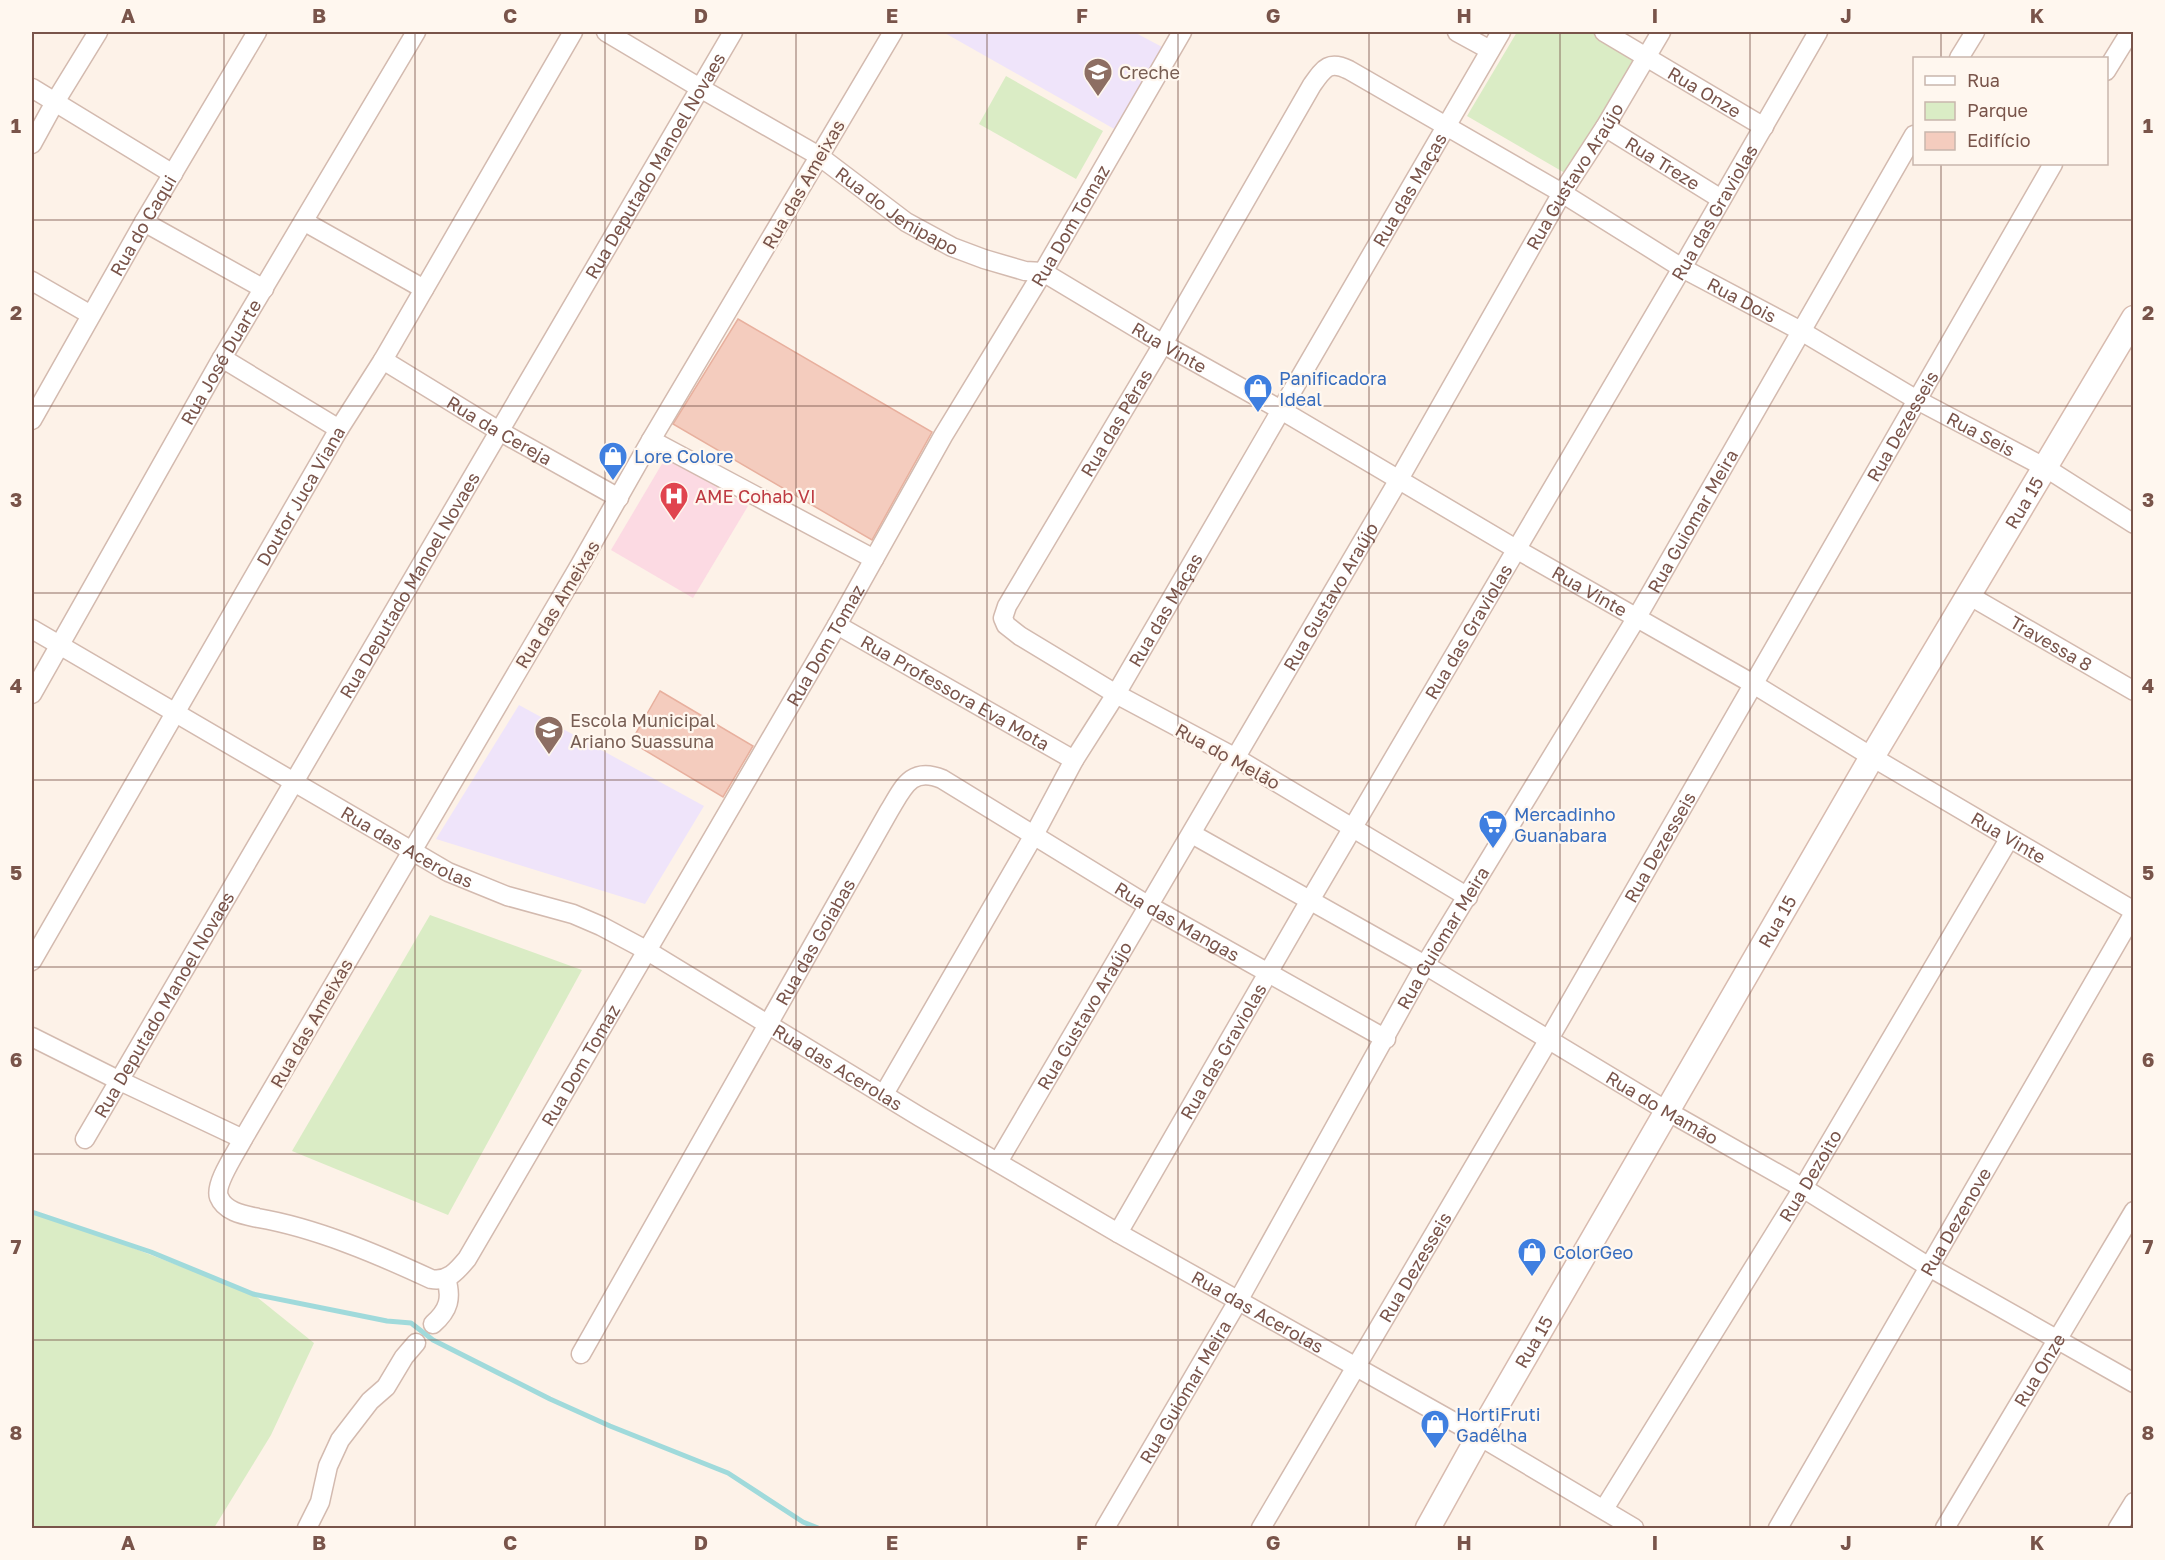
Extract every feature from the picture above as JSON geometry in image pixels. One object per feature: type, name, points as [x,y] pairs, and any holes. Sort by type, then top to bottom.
[{"type":"main road","name":"Rua 15","points":[[1428,1528],[1872,757],[1970,596],[2133,318]]},
{"type":"street","points":[[32,144],[54,102],[98,32]]},
{"type":"street","name":"Rua do Caqui","points":[[32,420],[144,222],[257,32]]},
{"type":"street","name":"Rua José Duarte","points":[[32,694],[222,358],[416,32]]},
{"type":"street","name":"Doutor Juca Viana","points":[[32,961],[339,429],[424,289],[573,32]]},
{"type":"street","name":"Rua do Jenipapo","points":[[606,32],[819,156],[906,222],[952,247],[998,264],[1043,272]]},
{"type":"street","name":"Rua Deputado Manoel Novaes","points":[[85,1139],[733,32]]},
{"type":"street","name":"Rua das Ameixas","points":[[446,1278],[431,1279],[371,1252],[288,1223],[243,1215],[223,1204],[218,1194],[223,1177],[243,1138],[411,850],[893,32]]},
{"type":"street","name":"Rua Dom Tomaz","points":[[446,1278],[451,1276],[467,1259],[837,625],[943,436],[1043,272],[1181,32]]},
{"type":"street","points":[[1457,32],[1490,50],[1501,32]]},
{"type":"street","name":"Rua Onze","points":[[1604,32],[1764,127]]},
{"type":"street","name":"Rua Gustavo Araújo","points":[[998,1162],[1398,481],[1562,193],[1605,127],[1661,32]]},
{"type":"street","name":"Rua das Graviolas","points":[[1118,1233],[1818,32]]},
{"type":"street","points":[[1960,57],[1975,32]]},
{"type":"street","points":[[2108,68],[2130,32]]},
{"type":"street","name":"Rua das Maças","points":[[884,1094],[1034,835],[1074,760],[1116,694],[1490,50]]},
{"type":"street","name":"Rua das Pêras","points":[[1007,606],[1163,344],[1320,73],[1329,66],[1340,66],[1447,127]]},
{"type":"street","points":[[32,88],[173,174]]},
{"type":"street","name":"Rua Dois","points":[[1447,127],[1562,193],[1682,268],[1801,331],[1917,400]]},
{"type":"street","name":"Rua Treze","points":[[1605,127],[1721,199]]},
{"type":"street","name":"Rua Guiomar Meira","points":[[1105,1528],[1238,1301],[1425,965],[1637,617],[1913,137]]},
{"type":"street","name":"Rua Dezesseis","points":[[1261,1528],[1550,1039],[2053,165]]},
{"type":"street","points":[[144,222],[264,289]]},
{"type":"street","points":[[305,222],[424,289]]},
{"type":"street","name":"Rua Vinte","points":[[1043,272],[1163,344],[1281,410],[1398,481],[1755,685],[2133,912]]},
{"type":"street","points":[[32,281],[91,315]]},
{"type":"street","points":[[222,358],[339,429]]},
{"type":"street","name":"Rua da Cereja","points":[[382,360],[619,498]]},
{"type":"street","name":"Rua Seis","points":[[1917,400],[2046,468]]},
{"type":"street","points":[[651,440],[874,560]]},
{"type":"street","points":[[2046,468],[2133,524]]},
{"type":"street","name":"Travessa 8","points":[[1970,596],[2133,691]]},
{"type":"street","name":"Rua do Melão","points":[[1007,606],[1003,618],[1009,627],[1116,694],[1236,758],[1468,897]]},
{"type":"street","name":"Rua Professora Eva Mota","points":[[837,625],[1074,760]]},
{"type":"street","name":"Rua das Acerolas","points":[[32,629],[448,872],[507,896],[573,914],[646,950],[767,1025],[1118,1233],[1479,1436],[1634,1528]]},
{"type":"street","name":"Rua das Goiabas","points":[[581,1354],[904,787],[911,779],[925,774],[942,779],[1034,835]]},
{"type":"street","name":"Rua do Mamão","points":[[1192,834],[1309,902],[1425,965],[1667,1111],[1803,1188],[1929,1267],[2058,1338],[2133,1383]]},
{"type":"street","name":"Rua das Mangas","points":[[1034,835],[1149,906],[1386,1038]]},
{"type":"street","name":"Rua Dezoito","points":[[1604,1509],[1803,1188],[2009,839]]},
{"type":"street","name":"Rua Dezenove","points":[[1778,1528],[2133,912]]},
{"type":"street","points":[[32,1037],[243,1138]]},
{"type":"street","name":"Rua Onze","points":[[1945,1528],[2133,1211]]},
{"type":"street","points":[[433,1324],[443,1315],[450,1302],[446,1278]]},
{"type":"street","points":[[307,1528],[320,1502],[328,1466],[340,1440],[361,1412],[386,1388],[404,1356],[416,1343]]},
{"type":"street","points":[[2118,1528],[2133,1502]]},
{"type":"shaded area","name":"Creche","points":[[943,32],[1134,32],[1164,48],[1116,130]]},
{"type":"shaded area","points":[[666,457],[748,506],[693,598],[611,550]]},
{"type":"shaded area","name":"Escola Municipal Ariano Suassuna","points":[[519,705],[704,806],[645,904],[436,839]]},
{"type":"green space","points":[[1517,32],[1593,32],[1639,58],[1570,176],[1467,116]]},
{"type":"green space","points":[[1006,76],[1103,131],[1076,179],[979,124]]},
{"type":"green space","points":[[430,915],[582,970],[448,1215],[292,1151]]},
{"type":"green space","points":[[32,1212],[253,1294],[314,1343],[271,1435],[214,1528],[32,1528]]},
{"type":"building","points":[[738,319],[932,432],[872,540],[673,424]]},
{"type":"building","points":[[660,691],[753,746],[723,797],[631,742]]},
{"type":"waterway","points":[[32,1212],[151,1252],[253,1294],[387,1321],[411,1323],[433,1340],[550,1399],[610,1426],[728,1473],[803,1522],[818,1528]]},
{"type":"place","name":"Creche","points":[[1098,98]]},
{"type":"place","name":"Panificadora Ideal","points":[[1258,414]]},
{"type":"place","name":"Lore Colore","points":[[613,482]]},
{"type":"place","name":"AME Cohab VI","points":[[674,522]]},
{"type":"place","name":"Escola Municipal Ariano Suassuna","points":[[549,756]]},
{"type":"place","name":"Mercadinho Guanabara","points":[[1493,850]]},
{"type":"place","name":"ColorGeo","points":[[1532,1278]]},
{"type":"place","name":"HortiFruti Gadêlha","points":[[1435,1450]]}]
